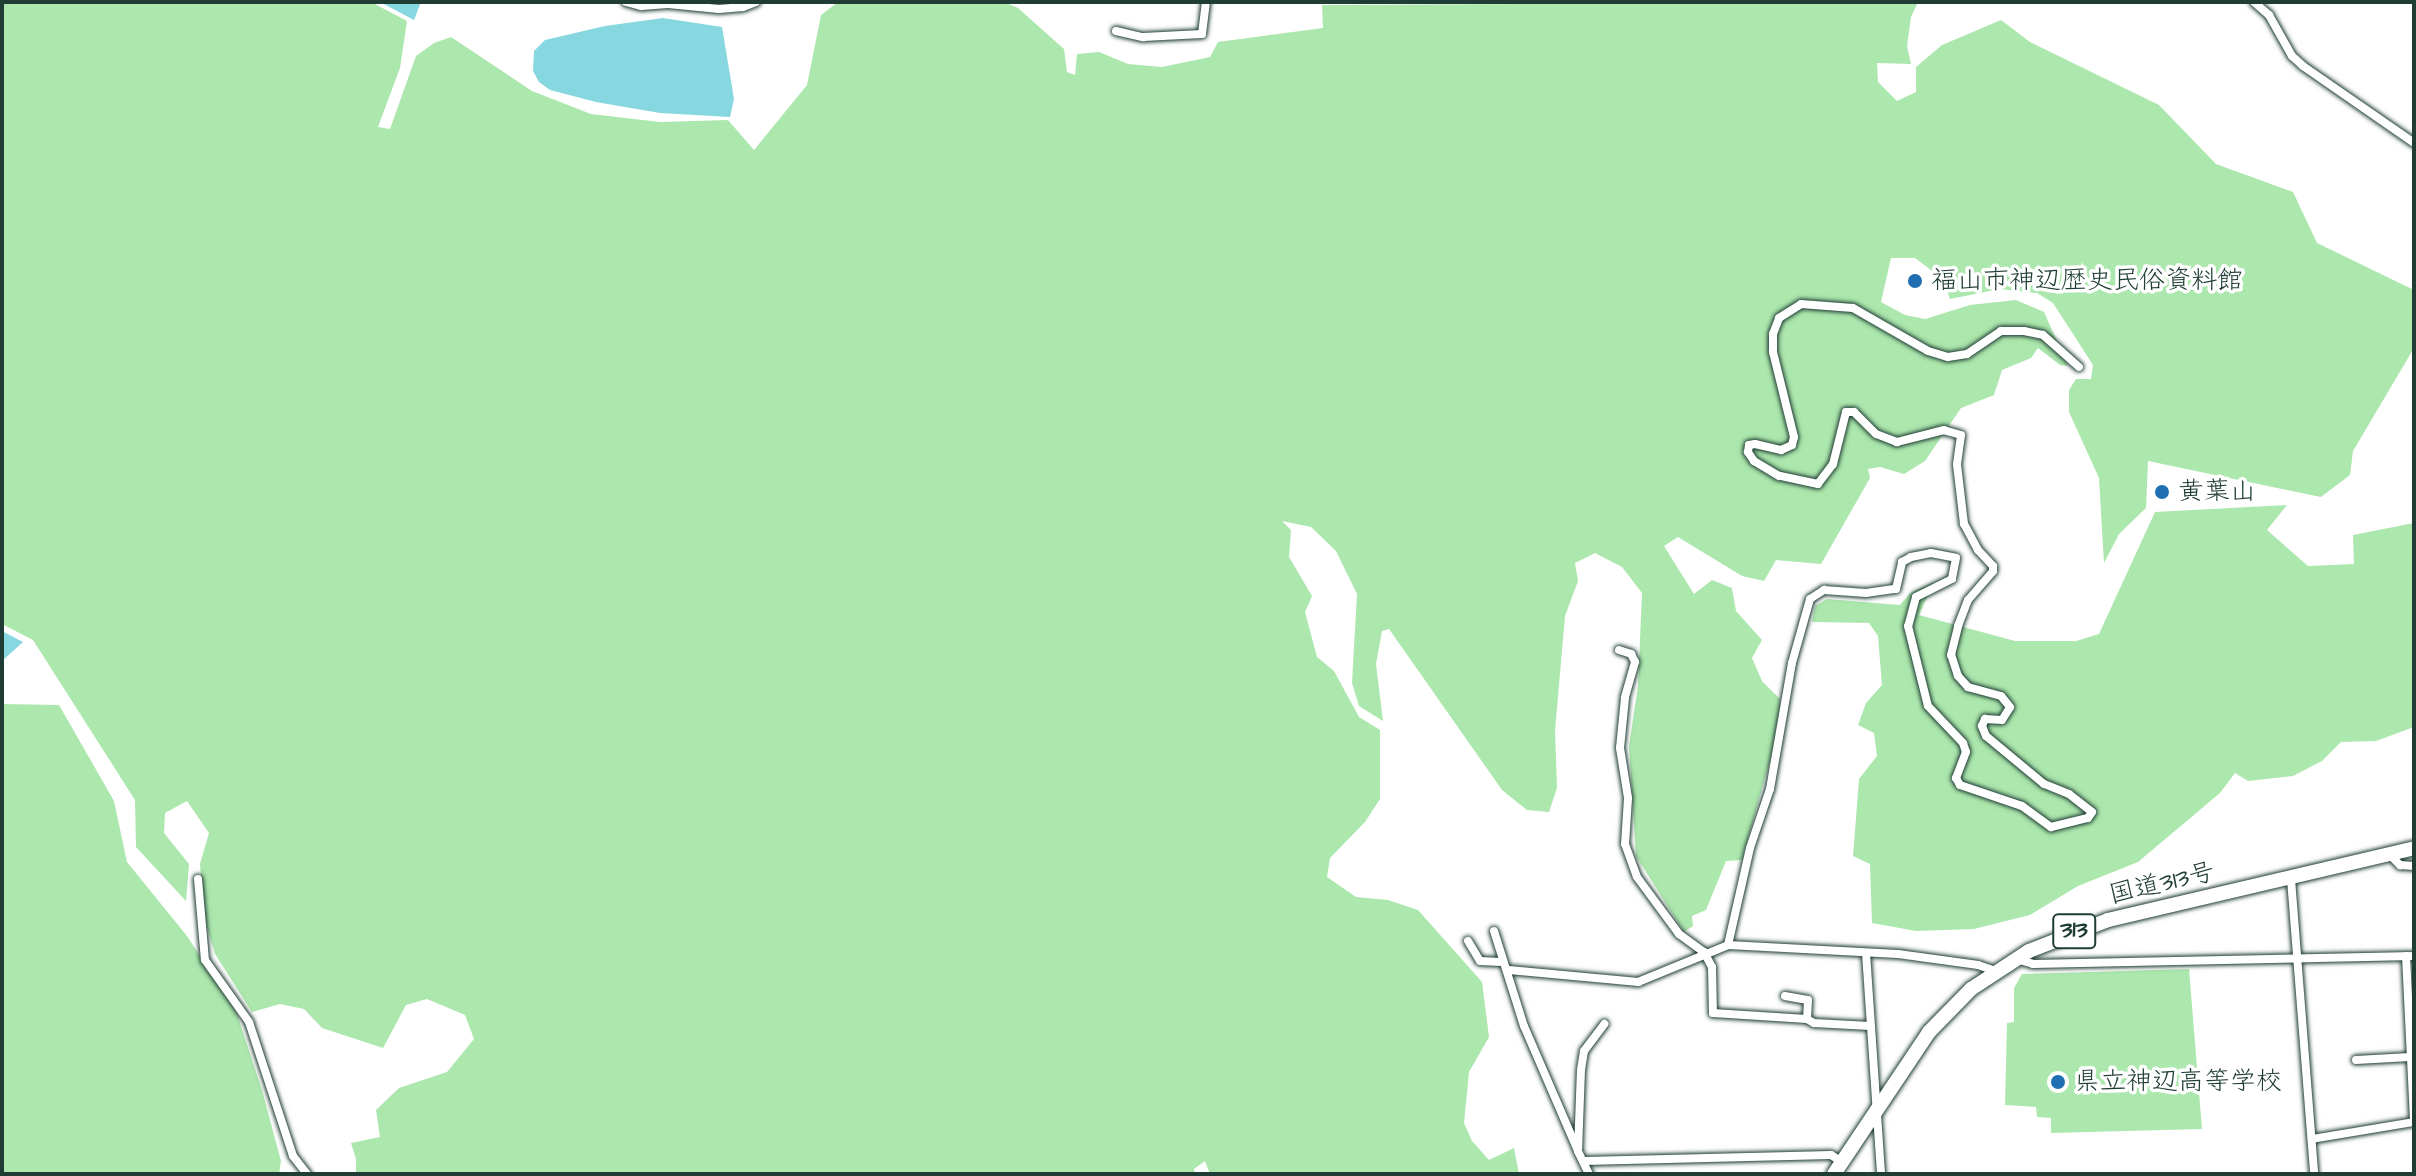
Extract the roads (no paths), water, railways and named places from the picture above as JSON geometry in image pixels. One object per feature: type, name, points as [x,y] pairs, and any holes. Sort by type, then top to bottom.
[{"type":"highway","name":"国道313号","points":[[1838,1168],[1929,1032],[1995,971],[2015,959],[2053,939],[2108,920],[2414,848]]},
{"type":"street","points":[[626,2],[641,6],[668,4],[719,9],[756,2]]},
{"type":"street","points":[[1116,31],[1143,37],[1202,34],[1206,2]]},
{"type":"street","points":[[2254,2],[2269,15],[2292,56],[2303,66],[2414,143]]},
{"type":"street","points":[[1728,945],[1750,848],[1770,789],[1792,663],[1810,599],[1824,590],[1866,593],[1896,589],[1902,562],[1911,557],[1931,553],[1956,558],[1952,579],[1916,597],[1908,626],[1928,706],[1963,743],[1966,752],[1956,778],[1960,785],[2022,806],[2051,827],[2062,828],[2088,818],[2092,812],[2069,794],[2044,784],[1986,736],[1982,726],[1985,719],[2002,720],[2010,707],[2001,696],[1968,687],[1958,676],[1951,655],[1958,626],[1968,600],[1993,571],[1993,566],[1964,524],[1957,464],[1961,435],[1944,430],[1897,442],[1876,434],[1854,412],[1846,412],[1833,464],[1818,484],[1779,476],[1754,461],[1748,452],[1749,445],[1755,444],[1781,450],[1792,445],[1794,437],[1773,352],[1773,334],[1779,318],[1801,304],[1853,308],[1928,351],[1948,357],[1967,354],[2001,331],[2024,331],[2043,335],[2079,367]]},
{"type":"street","points":[[1619,650],[1631,654],[1635,662],[1625,698],[1620,748],[1628,798],[1625,844],[1628,859],[1637,877],[1679,934],[1704,952],[1712,967],[1713,1013],[1870,1026]]},
{"type":"street","points":[[2389,854],[2400,865],[2414,866]]},
{"type":"street","points":[[198,879],[205,960],[249,1022],[288,1143],[307,1174]]},
{"type":"street","points":[[2291,879],[2314,1174]]},
{"type":"street","points":[[1494,931],[1501,962],[1509,970],[1524,1026],[1589,1174]]},
{"type":"street","points":[[1468,941],[1480,961],[1501,962]]},
{"type":"street","points":[[1509,970],[1638,982],[1704,952],[1728,945],[1866,953],[1978,965],[1995,971]]},
{"type":"street","points":[[1866,953],[1881,1174]]},
{"type":"street","points":[[2015,959],[2033,964],[2410,956],[2410,1057],[2414,1120],[2312,1139]]},
{"type":"street","points":[[1785,996],[1808,1000],[1807,1019]]},
{"type":"street","points":[[1578,1151],[1584,1051],[1604,1024]]},
{"type":"street","points":[[2356,1060],[2410,1057]]},
{"type":"street","points":[[1584,1161],[1831,1155],[1838,1168]]},
{"type":"street","points":[[1635,1174],[1636,1161]]},
{"type":"street","points":[[1666,1174],[1667,1161]]},
{"type":"water","points":[[380,2],[421,2],[414,20]]},
{"type":"water","points":[[663,18],[722,27],[734,99],[730,117],[660,113],[596,102],[550,90],[539,82],[533,71],[534,51],[545,40],[605,26]]},
{"type":"water","points":[[2,631],[23,642],[2,661]]},
{"type":"place","name":"福山市神辺歴史民俗資料館","points":[[1915,281]]},
{"type":"place","name":"黄葉山","points":[[2162,492]]},
{"type":"place","name":"県立神辺高等学校","points":[[2058,1082]]}]
